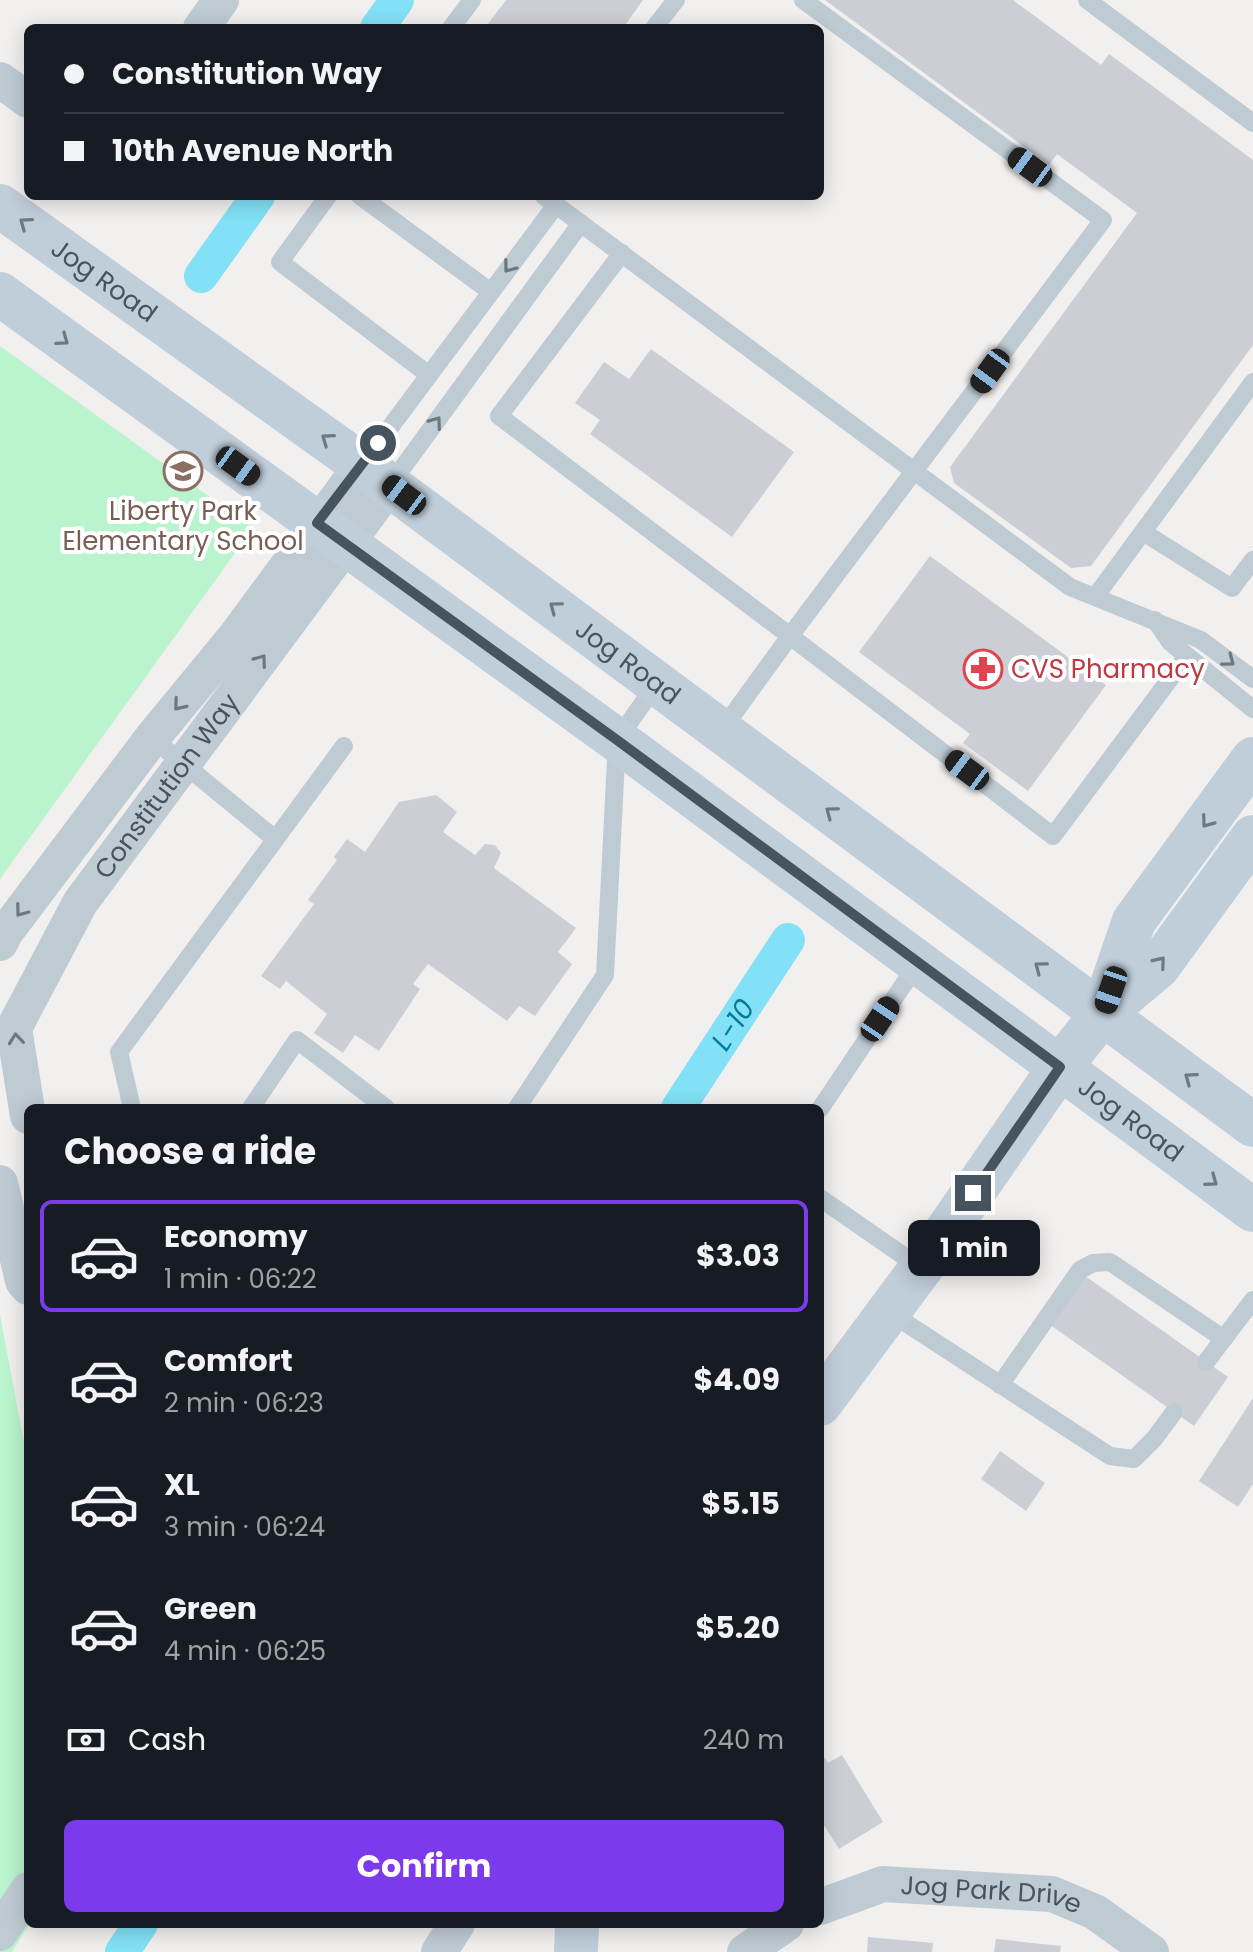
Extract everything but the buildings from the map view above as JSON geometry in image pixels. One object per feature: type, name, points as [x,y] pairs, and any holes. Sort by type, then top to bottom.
[{"type":"main road","name":"Jog Road","points":[[0,206],[376,475],[1253,1125]]},
{"type":"main road","name":"Jog Road","points":[[0,294],[617,740],[1253,1210]]},
{"type":"main road","points":[[1102,1014],[1134,921],[1253,759]]},
{"type":"main road","points":[[824,1399],[921,1268],[1060,1067],[1102,1014],[1158,967],[1253,837]]},
{"type":"main road","points":[[576,1952],[577,1928]]},
{"type":"street","points":[[204,24],[221,0]]},
{"type":"street","points":[[0,80],[24,97]]},
{"type":"street","name":"Constitution Way","points":[[26,1104],[14,1028],[80,903],[184,764],[332,534],[376,475]]},
{"type":"street","name":"Constitution Way","points":[[0,943],[152,738],[236,636],[332,534]]},
{"type":"street","points":[[0,1183],[24,1282]]},
{"type":"street","name":"Jog Park Drive","points":[[824,1906],[883,1884],[1052,1894],[1095,1912],[1151,1952]]},
{"type":"street","points":[[0,1933],[24,1896]]},
{"type":"street","points":[[439,1952],[454,1928]]},
{"type":"street","points":[[745,1952],[780,1928]]},
{"type":"lane","points":[[454,24],[472,0]]},
{"type":"lane","points":[[657,24],[676,0]]},
{"type":"lane","points":[[721,731],[1103,220],[803,0]]},
{"type":"lane","points":[[1087,0],[1253,123]]},
{"type":"lane","points":[[325,200],[280,262],[429,375]]},
{"type":"lane","points":[[365,200],[491,292]]},
{"type":"lane","points":[[376,475],[429,375],[491,292],[550,200],[1070,587],[1201,640],[1253,679]]},
{"type":"lane","points":[[376,475],[581,223]]},
{"type":"lane","points":[[622,253],[499,416],[1053,836],[1187,656]]},
{"type":"lane","points":[[1095,597],[1253,382]]},
{"type":"lane","points":[[1143,532],[1232,588],[1253,560]]},
{"type":"lane","points":[[1155,620],[1170,642],[1253,709]]},
{"type":"lane","points":[[520,1104],[605,975],[617,740],[657,683]]},
{"type":"lane","points":[[152,738],[275,839]]},
{"type":"lane","points":[[131,1104],[119,1052],[344,746]]},
{"type":"lane","points":[[823,1104],[918,963]]},
{"type":"lane","points":[[254,1104],[297,1040],[381,1104]]},
{"type":"lane","points":[[824,1201],[921,1268]]},
{"type":"lane","points":[[1000,1385],[1080,1270],[1093,1263],[1110,1262],[1224,1339]]},
{"type":"lane","points":[[1206,1362],[1253,1300]]},
{"type":"lane","points":[[889,1312],[1110,1456],[1134,1459],[1174,1412]]},
{"type":"green space","points":[[0,346],[253,528],[0,879]]},
{"type":"green space","points":[[0,1315],[24,1443],[24,1928],[27,1928],[12,1952],[0,1952]]},
{"type":"waterway","name":"L-10","points":[[380,24],[397,0]]},
{"type":"waterway","name":"L-10","points":[[201,276],[255,200]]},
{"type":"waterway","name":"L-10","points":[[681,1104],[788,940]]},
{"type":"waterway","name":"L-10","points":[[122,1952],[138,1928]]},
{"type":"place","name":"Liberty Park Elementary School","points":[[183,471]]},
{"type":"place","name":"CVS Pharmacy","points":[[983,669]]},
{"type":"route","points":[[378,443],[317,523],[1060,1067],[973,1193]]}]
